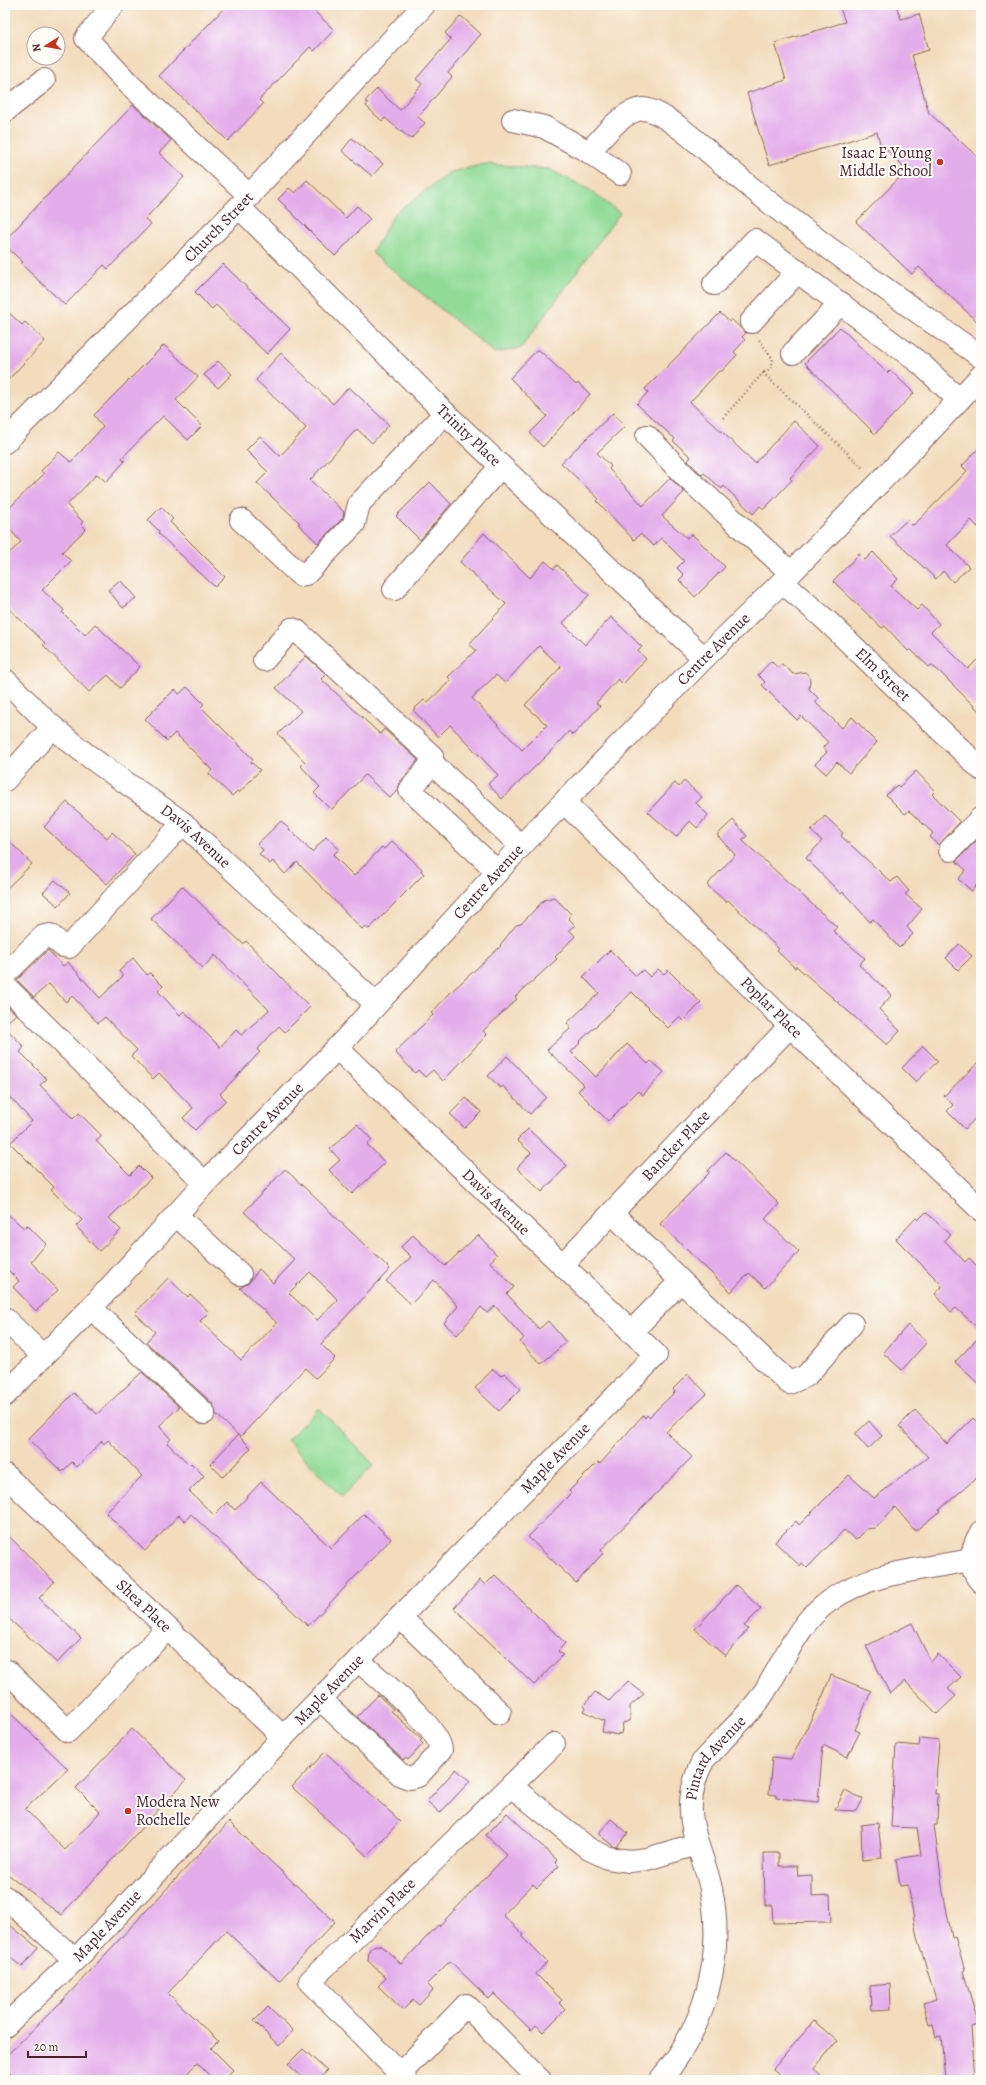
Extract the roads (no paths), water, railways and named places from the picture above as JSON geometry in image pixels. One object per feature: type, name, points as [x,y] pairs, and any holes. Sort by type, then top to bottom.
[{"type":"street","name":"Trinity Place","points":[[113,5],[86,38],[129,84],[245,201],[445,412],[704,658]]},
{"type":"street","name":"Church Street","points":[[5,442],[245,201],[419,6]]},
{"type":"street","points":[[5,111],[44,80]]},
{"type":"street","points":[[589,152],[622,117],[643,109],[663,116],[697,142],[756,193],[981,357]]},
{"type":"street","points":[[513,120],[544,127],[589,152],[620,174]]},
{"type":"street","points":[[714,284],[756,240],[920,364],[959,400]]},
{"type":"street","points":[[751,322],[798,271]]},
{"type":"street","points":[[793,353],[841,303]]},
{"type":"street","name":"Centre Avenue","points":[[5,1395],[91,1308],[205,1183],[337,1048],[497,871],[704,658],[787,577],[879,483],[981,376]]},
{"type":"street","points":[[241,520],[300,575],[306,574],[354,524],[359,504],[445,412]]},
{"type":"street","name":"Elm Street","points":[[647,436],[685,476],[787,577],[827,621],[981,769]]},
{"type":"street","points":[[394,589],[501,466]]},
{"type":"street","points":[[264,660],[292,629],[297,630],[432,756],[432,763],[410,790],[497,871]]},
{"type":"street","name":"Davis Avenue","points":[[5,680],[53,727],[115,775],[153,800],[183,823],[376,1004]]},
{"type":"street","points":[[5,780],[53,727]]},
{"type":"street","points":[[432,763],[479,809],[521,846]]},
{"type":"street","name":"Poplar Place","points":[[564,802],[790,1026],[981,1210]]},
{"type":"street","points":[[950,850],[981,818]]},
{"type":"street","points":[[5,974],[44,936],[50,935],[63,946],[69,947],[183,823]]},
{"type":"street","points":[[5,986],[205,1183]]},
{"type":"street","name":"Bancker Place","points":[[562,1265],[790,1026]]},
{"type":"street","name":"Davis Avenue","points":[[337,1048],[656,1355]]},
{"type":"street","points":[[612,1213],[681,1281],[789,1383],[806,1376],[852,1324]]},
{"type":"street","points":[[176,1215],[240,1274]]},
{"type":"street","points":[[631,1332],[681,1281]]},
{"type":"street","points":[[91,1308],[204,1413]]},
{"type":"street","points":[[5,1319],[43,1356]]},
{"type":"street","name":"Maple Avenue","points":[[5,2026],[74,1960],[283,1737],[656,1355]]},
{"type":"street","name":"Shea Place","points":[[5,1475],[167,1630],[283,1737]]},
{"type":"street","points":[[981,1532],[976,1540],[971,1560],[974,1575],[981,1582]]},
{"type":"street","name":"Pintard Avenue","points":[[660,2080],[674,2064],[695,2029],[707,1995],[714,1960],[715,1924],[711,1889],[697,1844],[691,1812],[693,1788],[703,1761],[761,1697],[800,1628],[828,1601],[863,1583],[894,1574],[971,1560]]},
{"type":"street","points":[[400,1617],[500,1713]]},
{"type":"street","points":[[7,1671],[68,1731],[167,1630]]},
{"type":"street","points":[[320,1699],[400,1775],[410,1778],[418,1776],[441,1750],[441,1743],[436,1735],[405,1703],[358,1660]]},
{"type":"street","name":"Marvin Place","points":[[403,2077],[310,1981],[554,1744]]},
{"type":"street","points":[[511,1786],[589,1849],[608,1858],[629,1861],[647,1860],[697,1844]]},
{"type":"street","points":[[5,1897],[74,1960]]},
{"type":"street","points":[[403,2077],[466,2005],[540,2080]]},
{"type":"place","name":"Isaac E Young Middle School","points":[[940,162]]},
{"type":"place","name":"Modera New Rochelle","points":[[128,1811]]}]
